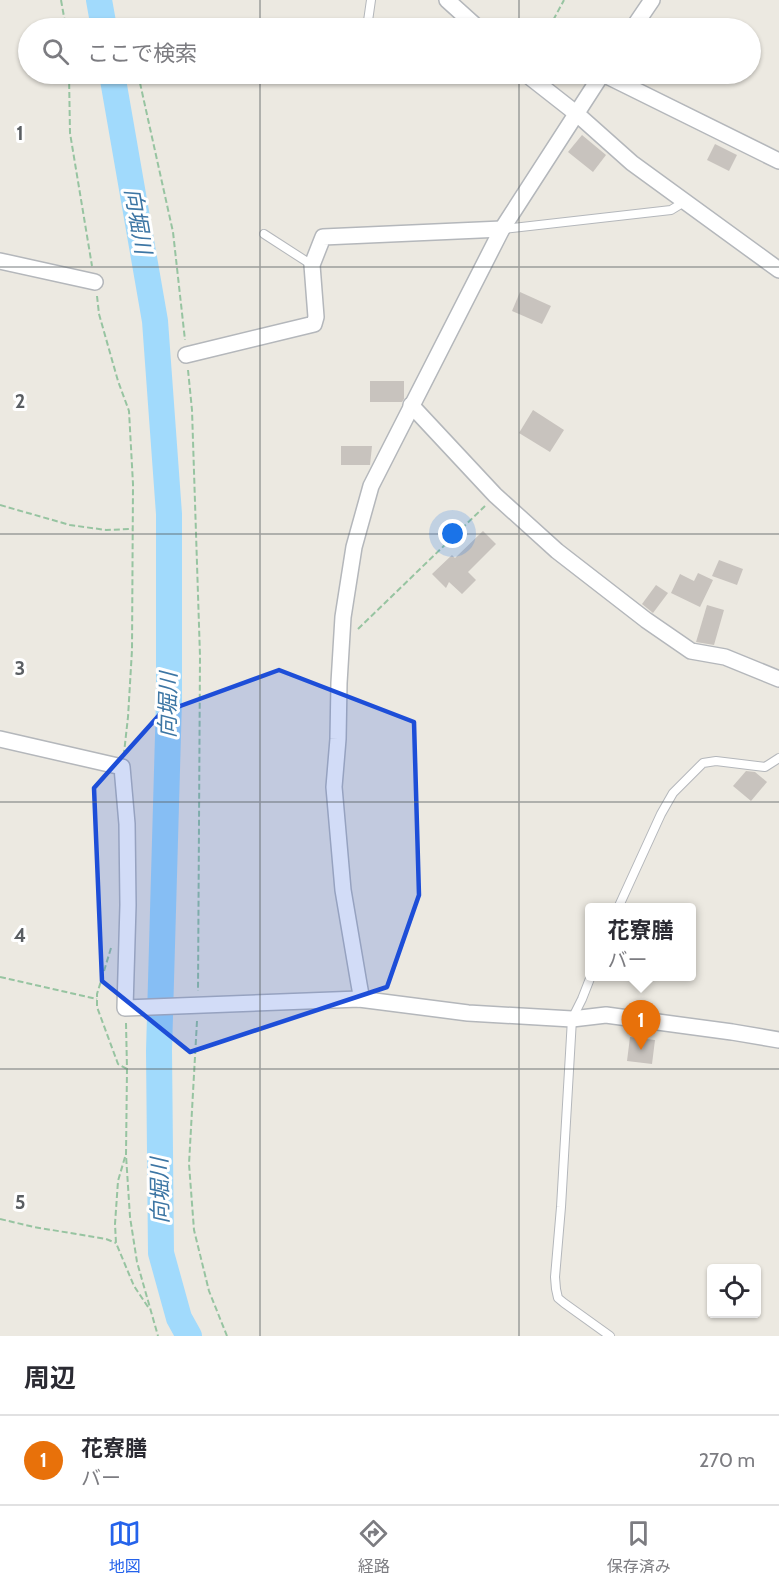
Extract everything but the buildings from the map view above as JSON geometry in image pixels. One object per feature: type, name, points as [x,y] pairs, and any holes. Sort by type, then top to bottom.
[{"type":"street","points":[[447,0],[467,18]]},
{"type":"street","points":[[640,18],[652,0]]},
{"type":"street","points":[[539,84],[577,114],[632,163],[779,270]]},
{"type":"street","points":[[359,999],[361,995],[343,890],[334,787],[343,617],[354,547],[371,486],[502,229],[596,84]]},
{"type":"street","points":[[622,84],[779,161]]},
{"type":"street","points":[[186,355],[314,324],[316,317],[312,265],[323,237],[502,229]]},
{"type":"street","points":[[0,261],[95,282]]},
{"type":"street","points":[[411,405],[495,495],[557,551],[667,635],[691,651],[725,657],[779,679]]},
{"type":"street","points":[[0,739],[122,767],[127,824],[130,1008],[359,999],[468,1013],[572,1019],[606,1015],[779,1040]]},
{"type":"lane","points":[[368,18],[371,0]]},
{"type":"lane","points":[[502,229],[671,210],[684,202]]},
{"type":"lane","points":[[264,234],[312,265]]},
{"type":"lane","points":[[620,903],[661,813],[673,793],[703,763],[716,761],[765,767],[779,758]]},
{"type":"lane","points":[[589,981],[572,1019],[555,1277],[558,1298],[610,1336]]},
{"type":"path","points":[[62,0],[65,18]]},
{"type":"path","points":[[554,18],[564,0]]},
{"type":"path","points":[[69,84],[70,133],[99,314],[129,411],[133,484],[132,650],[122,767]]},
{"type":"path","points":[[140,84],[173,232],[192,410],[200,656],[189,1164],[194,1230],[209,1291],[228,1336]]},
{"type":"path","points":[[358,629],[495,495]]},
{"type":"path","points":[[0,504],[70,525],[106,530],[133,529]]},
{"type":"path","points":[[113,941],[97,994],[97,1007],[118,1064],[127,1069]]},
{"type":"path","points":[[0,977],[97,999]]},
{"type":"path","points":[[130,1008],[126,1155],[130,1217],[137,1262],[158,1336]]},
{"type":"path","points":[[126,1155],[118,1181],[116,1244],[134,1286],[150,1309]]},
{"type":"path","points":[[0,1219],[106,1239],[116,1244]]},
{"type":"highlighted area","points":[[279,670],[414,722],[419,895],[387,987],[190,1052],[102,981],[94,788],[161,713]]},
{"type":"waterway","name":"向堀川","points":[[99,0],[102,18]]},
{"type":"waterway","name":"向堀川","points":[[114,84],[155,321],[169,514],[169,700],[159,1051],[161,1253],[179,1318],[189,1336]]},
{"type":"place","name":"花寮膳","points":[[641,1050]]}]
